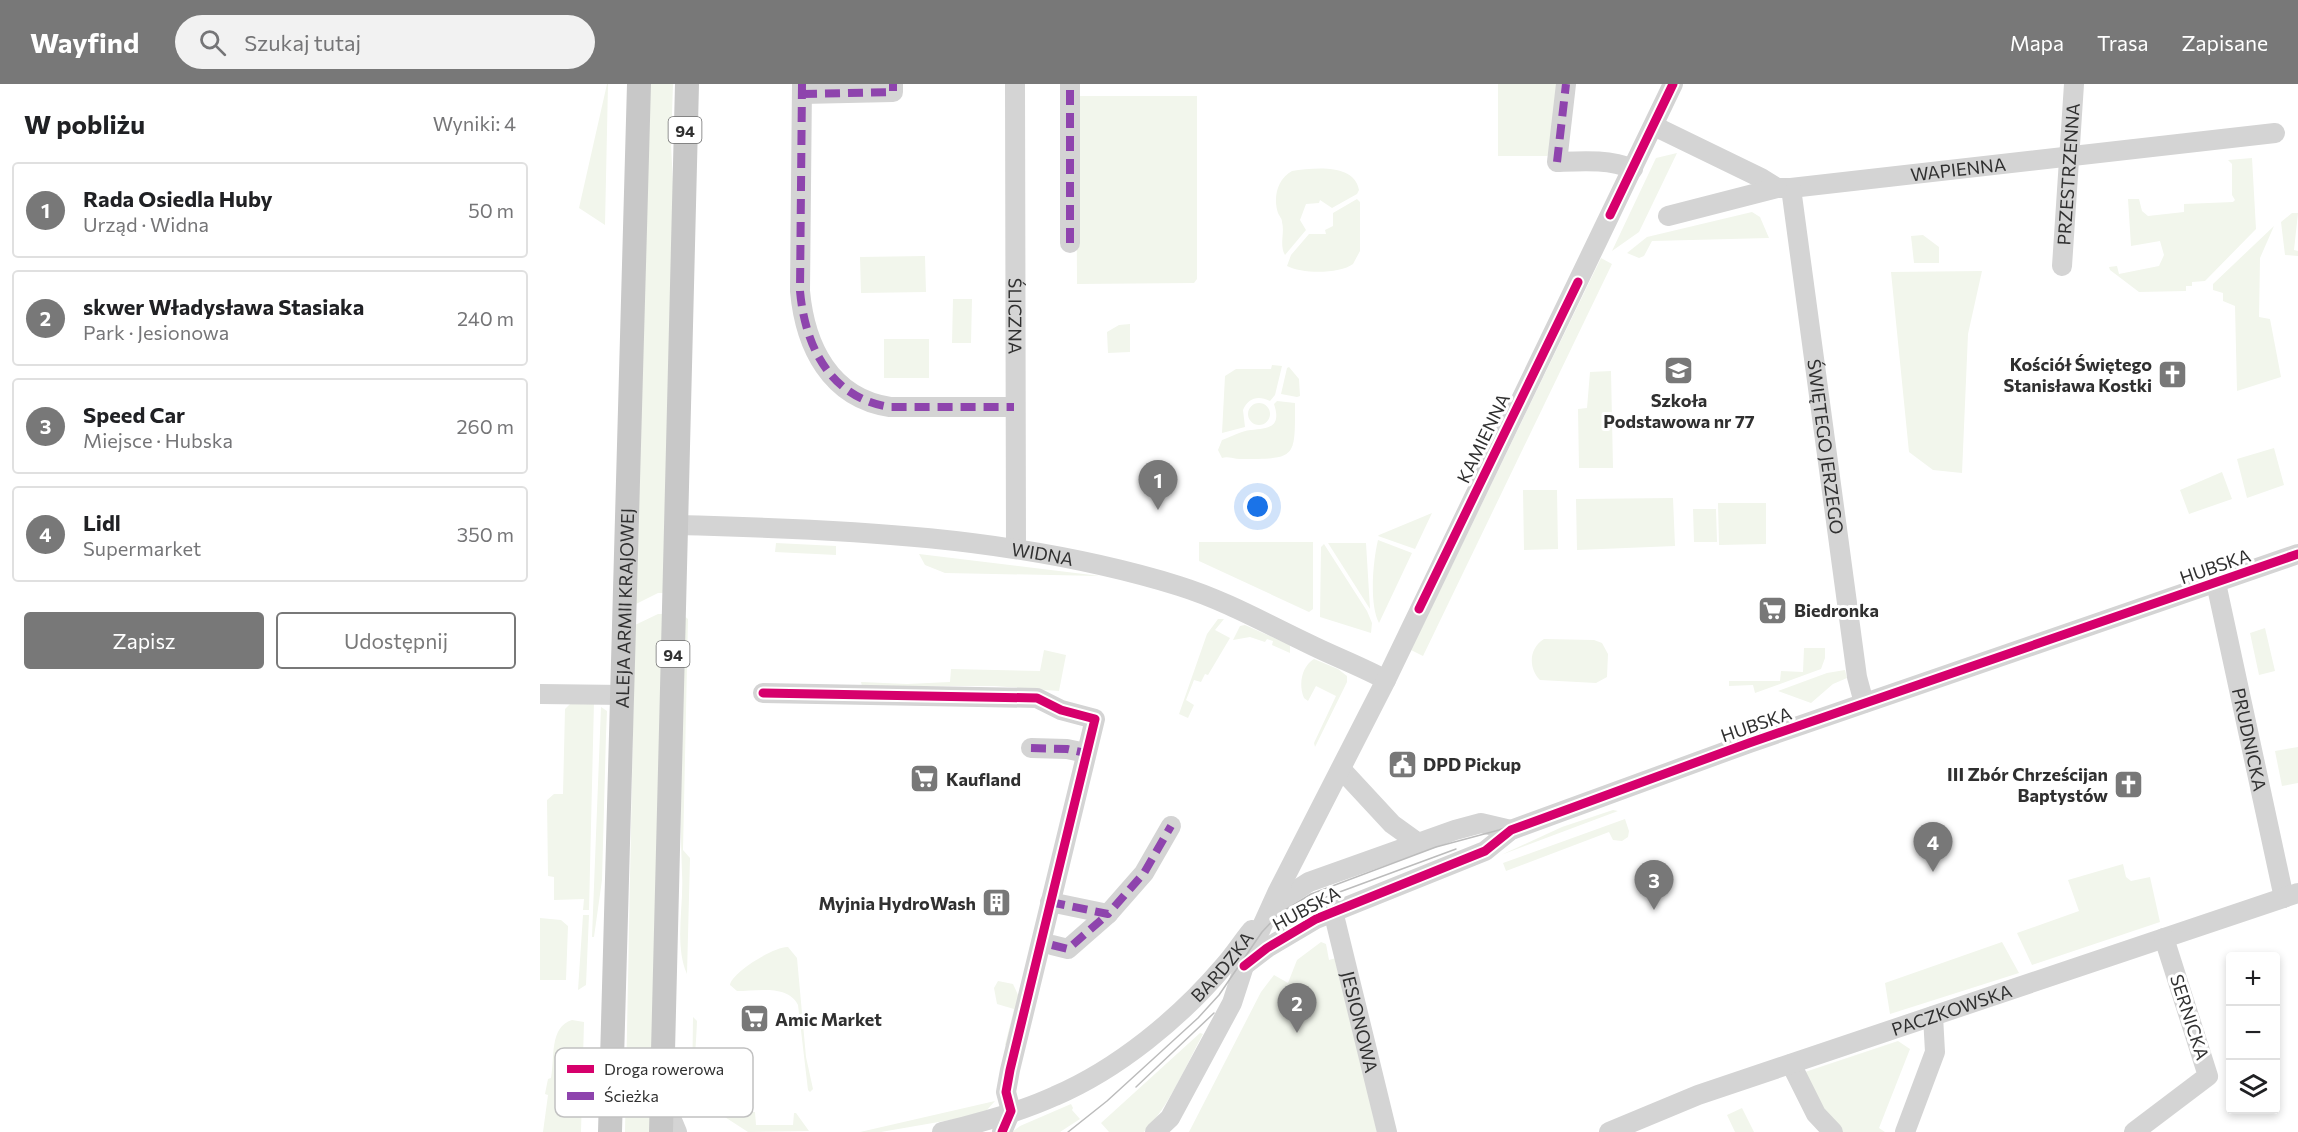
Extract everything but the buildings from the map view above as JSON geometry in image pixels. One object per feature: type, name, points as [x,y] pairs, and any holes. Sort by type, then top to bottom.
[{"type":"main road","name":"ALEJA ARMII KRAJOWEJ","points":[[613,1048],[639,84]]},
{"type":"main road","name":"94","points":[[664,1048],[687,84]]},
{"type":"main road","name":"ALEJA ARMII KRAJOWEJ","points":[[610,1117],[610,1132]]},
{"type":"main road","name":"94","points":[[662,1117],[662,1132]]},
{"type":"street","points":[[893,84],[893,93],[802,89],[800,291],[803,321],[814,351],[844,387],[878,405],[1014,407]]},
{"type":"street","name":"ŚLICZNA","points":[[1015,84],[1016,549]]},
{"type":"street","points":[[1070,84],[1070,243]]},
{"type":"street","points":[[1566,84],[1557,162],[1605,162],[1633,169]]},
{"type":"street","name":"KAMIENNA","points":[[1270,908],[1386,680],[1673,84]]},
{"type":"street","name":"PRZESTRZENNA","points":[[2062,266],[2074,84]]},
{"type":"street","points":[[1654,126],[1784,188]]},
{"type":"street","name":"WAPIENNA","points":[[1668,216],[1784,188],[2069,158],[2275,133]]},
{"type":"street","name":"ŚWIĘTEGO JERZEGO","points":[[1784,188],[1857,677],[1864,704]]},
{"type":"street","name":"WIDNA","points":[[676,525],[825,532],[1016,549],[1102,566],[1190,590],[1245,612],[1386,680]]},
{"type":"street","name":"HUBSKA","points":[[1244,966],[1288,935],[1333,911],[1485,851],[1510,830],[1864,704],[2298,554]]},
{"type":"street","name":"PRUDNICKA","points":[[2216,583],[2291,895]]},
{"type":"street","points":[[763,693],[1037,698],[1061,710],[1095,719],[1007,1082],[1007,1098],[1011,1111],[1002,1132]]},
{"type":"street","points":[[540,694],[624,695]]},
{"type":"street","points":[[1031,748],[1067,748],[1086,753]]},
{"type":"street","points":[[1341,769],[1392,824],[1417,842]]},
{"type":"street","name":"HUBSKA","points":[[1270,908],[1288,893],[1309,882],[1417,842],[1481,823],[1510,830]]},
{"type":"street","points":[[1052,945],[1068,949],[1108,914],[1144,873],[1171,826]]},
{"type":"street","points":[[1052,893],[1108,914]]},
{"type":"street","name":"PACZKOWSKA","points":[[1609,1132],[1698,1095],[2291,895]]},
{"type":"street","name":"BARDZKA","points":[[1155,1132],[1168,1125],[1232,1003],[1244,966],[1270,908]]},
{"type":"street","name":"BARDZKA","points":[[942,1132],[1011,1111],[1067,1090],[1102,1071],[1146,1039],[1224,967],[1270,908]]},
{"type":"street","name":"JESIONOWA","points":[[1333,911],[1387,1132]]},
{"type":"street","name":"SERNICKA","points":[[2134,1132],[2208,1076],[2164,938]]},
{"type":"street","points":[[1905,1132],[1935,1052],[1933,1016]]},
{"type":"street","points":[[1791,1064],[1812,1108],[1833,1132]]},
{"type":"street","points":[[670,1117],[676,1132]]},
{"type":"shaded area","points":[[608,84],[605,225],[579,208]]},
{"type":"shaded area","points":[[649,84],[673,84],[671,144],[675,226],[665,593],[658,593],[636,604]]},
{"type":"shaded area","points":[[1498,84],[1559,84],[1553,151],[1547,156],[1498,156]]},
{"type":"shaded area","points":[[1076,96],[1197,96],[1197,279],[1194,283],[1077,284]]},
{"type":"shaded area","points":[[1677,153],[1639,232],[1612,251],[1656,158]]},
{"type":"shaded area","points":[[2252,158],[2256,229],[2205,281],[2192,282],[2192,286],[2186,286],[2186,291],[2139,292],[2110,270],[2109,267],[2117,266],[2119,274],[2159,266],[2164,255],[2160,241],[2131,246],[2128,199],[2139,199],[2142,211],[2148,216],[2184,212],[2184,204],[2233,202],[2235,200],[2232,195],[2232,164],[2228,160]]},
{"type":"shaded area","points":[[1332,169],[1341,171],[1356,181],[1359,190],[1357,194],[1332,208],[1320,200],[1319,203],[1306,204],[1300,220],[1306,230],[1285,255],[1282,247],[1282,219],[1278,213],[1276,195],[1283,179],[1292,171]]},
{"type":"shaded area","points":[[1357,199],[1360,202],[1360,251],[1353,264],[1339,270],[1321,272],[1287,266],[1291,255],[1309,234],[1326,234],[1325,230],[1333,226],[1333,213]]},
{"type":"shaded area","points":[[1752,212],[1760,217],[1769,238],[1652,241],[1644,256],[1639,258],[1627,253],[1647,237]]},
{"type":"shaded area","points":[[2292,213],[2298,213],[2294,250],[2298,251],[2298,256],[2285,255],[2281,222]]},
{"type":"shaded area","points":[[2274,226],[2260,258],[2259,317],[2270,319],[2281,377],[2237,391],[2235,306],[2223,301],[2223,293],[2213,290],[2213,284]]},
{"type":"shaded area","points":[[1923,235],[1939,247],[1939,263],[1914,263],[1911,236]]},
{"type":"shaded area","points":[[925,256],[926,292],[861,293],[860,257]]},
{"type":"shaded area","points":[[1601,258],[1612,264],[1423,656],[1411,650]]},
{"type":"shaded area","points":[[1982,271],[1968,334],[1962,473],[1933,470],[1909,452],[1891,272]]},
{"type":"shaded area","points":[[953,299],[972,299],[971,343],[952,343]]},
{"type":"shaded area","points":[[1130,324],[1130,352],[1108,353],[1107,332],[1119,325]]},
{"type":"shaded area","points":[[884,339],[929,339],[929,378],[884,378]]},
{"type":"shaded area","points":[[1272,365],[1282,366],[1275,395],[1270,401],[1261,398],[1251,400],[1243,410],[1245,427],[1222,433],[1225,376],[1236,369],[1271,369]]},
{"type":"shaded area","points":[[1289,367],[1299,379],[1300,396],[1297,397],[1281,394]]},
{"type":"shaded area","points":[[1611,371],[1613,468],[1579,468],[1578,409],[1587,408],[1590,372]]},
{"type":"shaded area","points":[[1277,401],[1295,403],[1293,445],[1289,452],[1273,458],[1222,458],[1218,450],[1222,440],[1268,427],[1275,422],[1274,404]]},
{"type":"shaded area","points":[[1259,403],[1267,406],[1270,414],[1267,422],[1259,425],[1251,422],[1248,414],[1251,406]]},
{"type":"shaded area","points":[[2274,448],[2284,485],[2247,498],[2237,459]]},
{"type":"shaded area","points":[[2222,472],[2232,499],[2189,514],[2180,490]]},
{"type":"shaded area","points":[[1523,490],[1557,490],[1558,549],[1524,550]]},
{"type":"shaded area","points":[[1673,498],[1675,546],[1577,550],[1576,499]]},
{"type":"shaded area","points":[[1718,503],[1766,503],[1766,544],[1719,545]]},
{"type":"shaded area","points":[[1693,509],[1716,509],[1717,542],[1694,542]]},
{"type":"shaded area","points":[[1432,513],[1415,549],[1378,536],[1379,535]]},
{"type":"shaded area","points":[[1378,540],[1412,553],[1379,623],[1373,594],[1373,570]]},
{"type":"shaded area","points":[[1199,542],[1313,542],[1313,609],[1309,612],[1199,561]]},
{"type":"shaded area","points":[[776,543],[836,546],[836,555],[775,552]]},
{"type":"shaded area","points":[[1328,543],[1366,543],[1370,609]]},
{"type":"shaded area","points":[[1324,544],[1367,611],[1372,623],[1371,633],[1320,617],[1321,547]]},
{"type":"shaded area","points":[[919,554],[1100,576],[945,573],[925,565]]},
{"type":"shaded area","points":[[658,614],[664,614],[655,1048],[627,1048],[635,625]]},
{"type":"shaded area","points":[[683,615],[688,619],[683,850],[690,858],[687,974],[683,963],[680,938]]},
{"type":"shaded area","points":[[1218,619],[1224,619],[1215,630],[1230,638],[1208,675],[1205,674],[1201,682],[1194,680],[1186,700],[1194,705],[1188,718],[1179,714],[1207,634]]},
{"type":"shaded area","points":[[1245,625],[1290,645],[1290,653],[1272,645],[1273,641],[1267,639],[1265,642],[1250,637],[1233,640],[1240,626]]},
{"type":"shaded area","points":[[2265,628],[2275,671],[2259,675],[2250,633]]},
{"type":"shaded area","points":[[1544,639],[1594,640],[1602,643],[1608,654],[1607,677],[1596,683],[1540,680],[1533,670],[1532,658],[1535,648]]},
{"type":"shaded area","points":[[1804,648],[1825,648],[1825,658],[1821,669],[1755,693],[1753,685],[1729,686],[1729,681],[1780,681],[1781,671],[1803,672]]},
{"type":"shaded area","points":[[1044,650],[1066,655],[1059,691],[994,686],[862,686],[861,682],[907,684],[950,682],[951,669],[1040,671]]},
{"type":"shaded area","points":[[1314,659],[1338,669],[1347,676],[1347,682],[1315,747],[1314,743],[1336,696],[1316,686],[1308,701],[1304,698],[1301,687],[1302,676]]},
{"type":"shaded area","points":[[1845,670],[1847,678],[1833,684],[1811,703],[1778,691],[1827,673]]},
{"type":"shaded area","points":[[594,701],[589,910],[583,910],[584,899],[554,900],[554,877],[548,876],[547,800],[554,794],[563,794],[565,709],[572,702]]},
{"type":"shaded area","points":[[601,707],[607,711],[602,880],[594,937],[592,937]]},
{"type":"shaded area","points":[[2298,747],[2298,783],[2282,786],[2275,751]]},
{"type":"shaded area","points":[[1613,810],[1618,811],[1501,855],[1562,827]]},
{"type":"shaded area","points":[[1625,819],[1629,831],[1628,837],[1622,841],[1613,840],[1609,832],[1506,871],[1503,863]]},
{"type":"shaded area","points":[[2123,864],[2126,877],[2131,881],[2150,877],[2160,922],[2032,965],[2017,933],[2079,911],[2068,880]]},
{"type":"shaded area","points":[[583,915],[589,915],[586,985],[578,990]]},
{"type":"shaded area","points":[[540,918],[561,920],[568,926],[566,980],[540,980]]},
{"type":"shaded area","points":[[1321,942],[1326,944],[1329,960],[1336,958],[1377,1132],[1189,1132],[1261,992],[1274,975],[1288,983],[1297,960]]},
{"type":"shaded area","points":[[2002,942],[2019,973],[1890,1014],[1885,983]]},
{"type":"shaded area","points":[[788,947],[797,958],[806,1057],[813,1089],[810,1092],[798,1005],[793,998],[771,990],[737,991],[730,985],[738,973],[755,961]]},
{"type":"shaded area","points":[[998,981],[1013,984],[1019,997],[1007,1046],[1005,1045],[1014,1009],[997,1004],[994,988]]},
{"type":"shaded area","points":[[693,1017],[697,1021],[696,1048],[693,1048]]},
{"type":"shaded area","points":[[572,1020],[584,1022],[583,1048],[555,1048],[555,1117],[581,1117],[581,1132],[543,1132],[548,1095],[545,1094],[548,1079],[551,1078],[554,1044],[556,1036],[565,1024]]},
{"type":"shaded area","points":[[1200,1033],[1203,1034],[1162,1110],[1144,1132],[1109,1132],[1101,1123]]},
{"type":"shaded area","points":[[1898,1041],[1910,1049],[1879,1128],[1885,1132],[1842,1132],[1818,1106],[1805,1072]]},
{"type":"shaded area","points":[[995,1101],[979,1115],[881,1132],[860,1132]]},
{"type":"shaded area","points":[[1071,1104],[1072,1110],[1080,1119],[1060,1132],[1012,1132],[1020,1126]]},
{"type":"shaded area","points":[[1742,1108],[1754,1132],[1735,1132],[1727,1115]]},
{"type":"shaded area","points":[[753,1112],[755,1112],[756,1125],[793,1125],[794,1113],[796,1113],[809,1131],[748,1132],[725,1117],[753,1117]]},
{"type":"shaded area","points":[[625,1117],[653,1117],[653,1132],[625,1132]]},
{"type":"tram line","points":[[1068,1132],[1107,1101],[1198,1018],[1219,995],[1262,932],[1280,913],[1311,894],[1436,847],[1499,830],[1777,729],[2298,550]]},
{"type":"tram line","points":[[1295,913],[1326,897],[1456,849]]},
{"type":"tram line","points":[[1136,1087],[1214,1013]]},
{"type":"marked path","points":[[802,84],[800,291],[808,331],[824,366],[836,381],[851,393],[869,402],[890,407],[1014,407]]},
{"type":"marked path","points":[[802,94],[893,92],[893,84]]},
{"type":"marked path","points":[[1070,84],[1070,243]]},
{"type":"marked path","points":[[1557,162],[1566,84]]},
{"type":"marked path","points":[[1031,748],[1067,749],[1086,753]]},
{"type":"marked path","points":[[1050,902],[1108,914],[1144,873],[1171,826]]},
{"type":"marked path","points":[[1052,945],[1068,949],[1108,914]]},
{"type":"cycle path","points":[[1610,215],[1673,84]]},
{"type":"cycle path","points":[[1419,609],[1578,282]]},
{"type":"cycle path","points":[[1244,966],[1267,948],[1316,919],[1485,851],[1511,830],[1749,743],[2298,554]]},
{"type":"cycle path","points":[[763,693],[1037,698],[1061,710],[1095,719],[1010,1070],[1006,1092],[1011,1111],[1002,1132]]},
{"type":"place","name":"Szkoła Podstawowa nr 77","points":[[1679,371]]},
{"type":"place","name":"Kościół Świętego Stanisława Kostki","points":[[2173,374]]},
{"type":"place","name":"Rada Osiedla Huby","points":[[1158,510]]},
{"type":"place","name":"Biedronka","points":[[1773,610]]},
{"type":"place","name":"DPD Pickup","points":[[1402,764]]},
{"type":"place","name":"Kaufland","points":[[925,779]]},
{"type":"place","name":"III Zbór Chrześcijan Baptystów","points":[[2129,784]]},
{"type":"place","name":"Lidl","points":[[1933,872]]},
{"type":"place","name":"Myjnia HydroWash","points":[[997,903]]},
{"type":"place","name":"Speed Car","points":[[1654,910]]},
{"type":"place","name":"Amic Market","points":[[754,1019]]},
{"type":"place","name":"skwer Władysława Stasiaka","points":[[1297,1033]]}]
